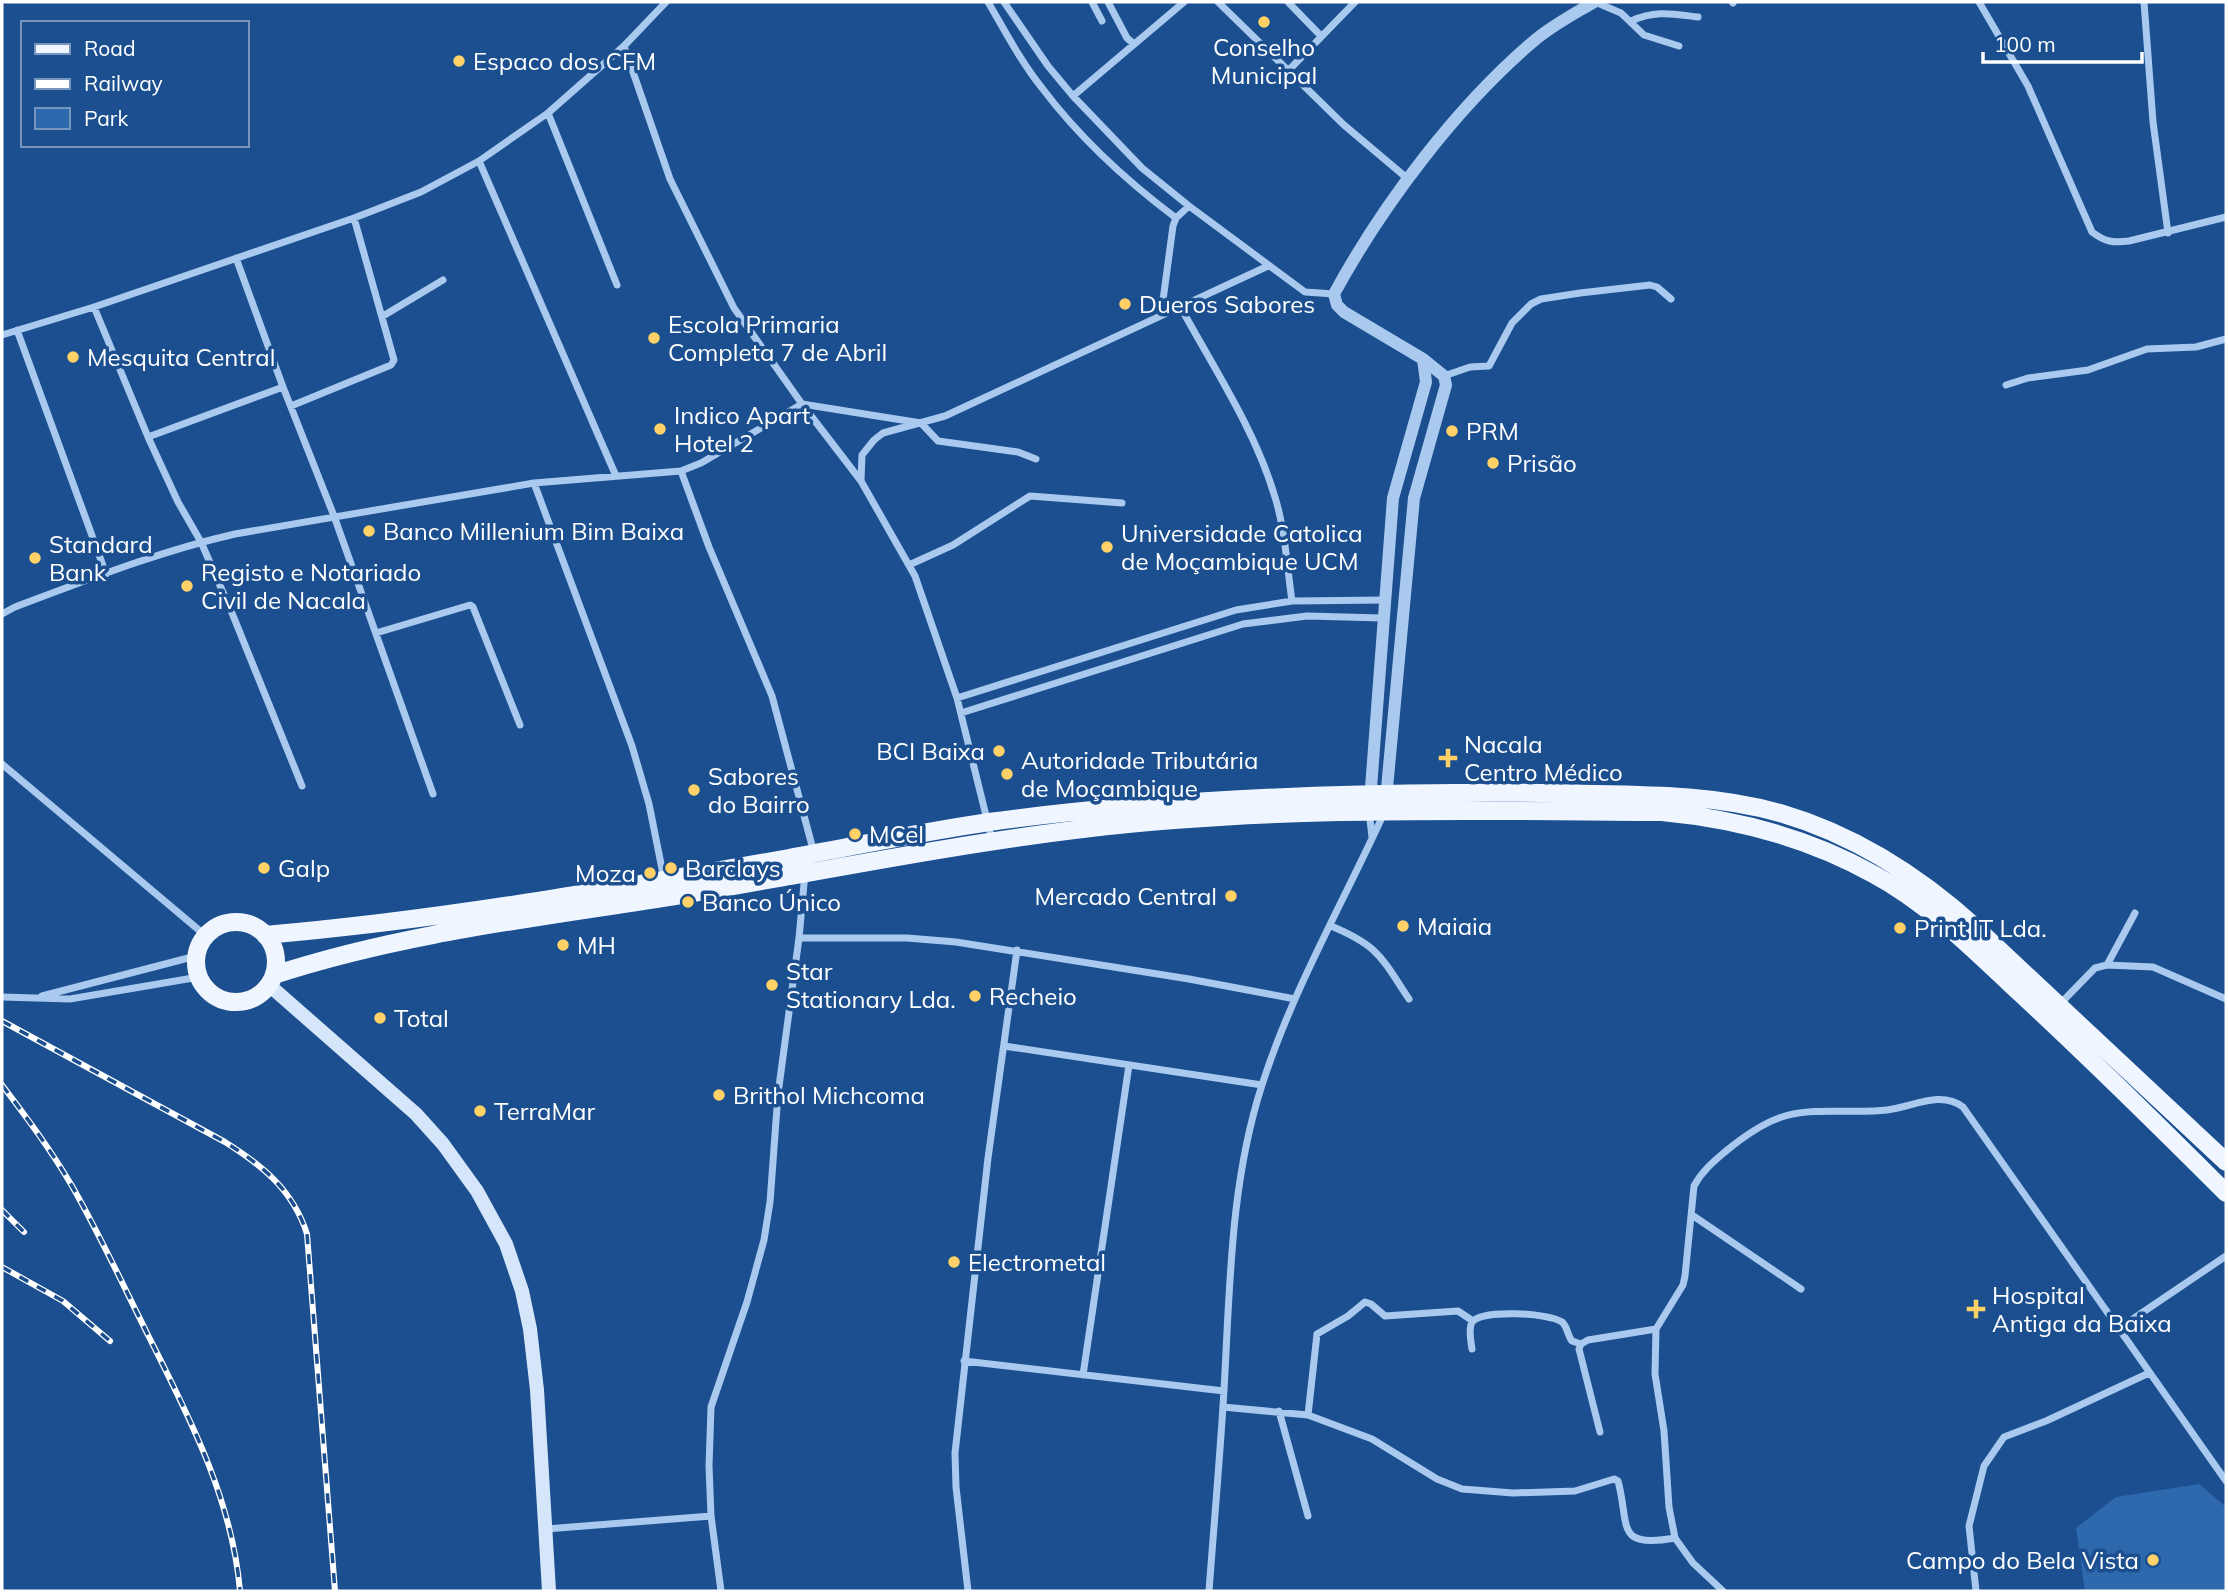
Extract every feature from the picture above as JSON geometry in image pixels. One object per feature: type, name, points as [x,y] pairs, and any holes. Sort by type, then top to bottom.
[{"type":"main road","points":[[265,935],[499,915],[805,873],[993,841],[1093,828],[1493,792],[1688,796],[1714,799],[1777,812],[1855,843],[1910,874],[1941,896],[2226,1162]]},
{"type":"main road","points":[[271,980],[275,954],[265,935],[255,927],[232,923],[222,925],[206,936],[196,956],[199,977],[205,987],[214,996],[234,1002],[257,996],[271,980],[330,958],[499,915],[664,879],[989,822],[1070,812],[1210,800],[1378,802],[1692,815],[1760,827],[1798,839],[1835,854],[1909,895],[1952,930],[2098,1065],[2226,1193]]},
{"type":"main road","points":[[271,980],[443,1144],[477,1191],[506,1244],[522,1292],[530,1329],[537,1390],[549,1591]]},
{"type":"street","points":[[2,335],[94,307],[408,199],[479,161],[548,113],[624,46],[666,2]]},
{"type":"street","points":[[988,2],[1028,69],[1069,121],[1103,155],[1176,218]]},
{"type":"street","points":[[1004,2],[1073,96],[1142,168],[1305,292],[1334,293]]},
{"type":"street","points":[[1092,2],[1102,21]]},
{"type":"street","points":[[1108,2],[1124,32],[1135,44]]},
{"type":"street","points":[[1073,96],[1184,2]]},
{"type":"street","points":[[1218,2],[1344,125],[1408,178]]},
{"type":"street","points":[[1288,2],[1321,36]]},
{"type":"street","points":[[1288,71],[1355,2]]},
{"type":"street","points":[[1209,1591],[1232,1236],[1245,1157],[1262,1085],[1296,999],[1373,838],[1415,498],[1423,460],[1446,391],[1444,376],[1423,359],[1344,312],[1337,304],[1334,293],[1352,260],[1408,178],[1489,85],[1534,40],[1594,2],[1621,13],[1644,35],[1679,46]]},
{"type":"street","points":[[1979,2],[2028,86],[2092,232],[2113,243],[2168,233],[2226,217]]},
{"type":"street","points":[[2144,2],[2153,122],[2168,233]]},
{"type":"street","points":[[1630,21],[1647,14],[1660,13],[1698,17]]},
{"type":"street","points":[[624,46],[670,179],[734,308],[860,481],[915,576],[957,698],[993,841]]},
{"type":"street","points":[[548,113],[617,285]]},
{"type":"street","points":[[479,161],[615,476]]},
{"type":"street","points":[[1161,315],[1173,226],[1176,218],[1189,206]]},
{"type":"street","points":[[291,406],[391,365],[394,360],[354,218]]},
{"type":"street","points":[[236,258],[334,516],[433,794]]},
{"type":"street","points":[[860,481],[862,455],[874,440],[895,429],[945,415],[1268,266]]},
{"type":"street","points":[[383,316],[443,280]]},
{"type":"street","points":[[1444,376],[1470,367],[1489,366],[1512,323],[1531,303],[1541,299],[1650,285],[1657,287],[1671,299]]},
{"type":"street","points":[[1180,306],[1248,431],[1265,468],[1276,497],[1292,601]]},
{"type":"street","points":[[94,307],[177,502],[201,542],[232,613],[302,786]]},
{"type":"street","points":[[17,330],[106,574]]},
{"type":"street","points":[[2006,386],[2028,378],[2088,370],[2147,349],[2196,347],[2226,339]]},
{"type":"street","points":[[1373,838],[1378,802],[1382,618],[1393,498],[1426,382],[1423,359]]},
{"type":"street","points":[[148,437],[283,387]]},
{"type":"street","points":[[2,614],[106,574],[201,542],[334,516],[534,483],[681,471],[701,463],[802,404],[921,423],[938,441],[1018,452],[1035,459]]},
{"type":"street","points":[[681,471],[709,547],[772,696],[810,854],[805,873],[799,938],[779,1080],[770,1202],[764,1240],[747,1302],[711,1407],[711,1516],[721,1591]]},
{"type":"street","points":[[534,483],[632,746],[649,804],[664,879]]},
{"type":"street","points":[[909,565],[953,545],[1030,496],[1122,503]]},
{"type":"street","points":[[957,698],[1236,610],[1292,601],[1384,600]]},
{"type":"street","points":[[376,634],[470,605],[520,724]]},
{"type":"street","points":[[961,713],[1243,624],[1273,618],[1307,616],[1382,618]]},
{"type":"street","points":[[2,764],[206,936]]},
{"type":"street","points":[[2107,965],[2136,914]]},
{"type":"street","points":[[1331,926],[1356,936],[1375,949],[1409,999]]},
{"type":"street","points":[[799,938],[907,938],[1017,950],[1296,999]]},
{"type":"street","points":[[968,1591],[956,1487],[955,1454],[964,1360],[1017,950]]},
{"type":"street","points":[[31,999],[196,956]]},
{"type":"street","points":[[2059,1005],[2095,968],[2107,965],[2153,967],[2226,999]]},
{"type":"street","points":[[2,996],[70,999],[199,977]]},
{"type":"street","points":[[1004,1046],[1262,1085]]},
{"type":"street","points":[[1083,1376],[1129,1065]]},
{"type":"street","points":[[1723,1591],[1693,1563],[1675,1538],[1669,1507],[1664,1431],[1655,1374],[1656,1329],[1683,1285],[1694,1186],[1705,1168],[1741,1139],[1785,1116],[1872,1112],[1932,1100],[1955,1101],[1963,1107],[2226,1481]]},
{"type":"street","points":[[1692,1215],[1801,1289]]},
{"type":"street","points":[[2118,1329],[2226,1256]]},
{"type":"street","points":[[1308,1415],[1317,1334],[1348,1316],[1360,1304],[1371,1304],[1385,1316],[1458,1311],[1473,1321]]},
{"type":"street","points":[[1472,1349],[1470,1328],[1473,1321],[1496,1314],[1524,1314],[1558,1320],[1563,1323],[1572,1341],[1581,1344]]},
{"type":"street","points":[[1600,1432],[1579,1349],[1581,1344],[1588,1340],[1656,1329]]},
{"type":"street","points":[[964,1360],[1224,1391]]},
{"type":"street","points":[[1976,1591],[1969,1526],[1984,1466],[2004,1437],[2046,1421],[2149,1373]]},
{"type":"street","points":[[1223,1407],[1308,1415],[1373,1439],[1437,1479],[1462,1489],[1513,1493],[1575,1491],[1614,1479],[1618,1481],[1628,1531],[1636,1539],[1653,1542],[1675,1538]]},
{"type":"street","points":[[1279,1411],[1308,1516]]},
{"type":"street","points":[[546,1529],[711,1516]]},
{"type":"green space","name":"Campo do Bela Vista","points":[[2199,1484],[2226,1507],[2226,1591],[2085,1591],[2076,1528],[2116,1497]]},
{"type":"railway","points":[[2,1021],[225,1142],[264,1170],[294,1204],[307,1234],[335,1591]]},
{"type":"railway","points":[[2,1085],[72,1186],[194,1429],[219,1492],[228,1524],[240,1591]]},
{"type":"railway","points":[[2,1210],[24,1232]]},
{"type":"railway","points":[[2,1267],[63,1301],[110,1341]]},
{"type":"place","name":"Conselho Municipal","points":[[1264,22]]},
{"type":"place","name":"Espaco dos CFM","points":[[459,61]]},
{"type":"place","name":"Dueros Sabores","points":[[1125,304]]},
{"type":"place","name":"Escola Primaria Completa 7 de Abril","points":[[654,338]]},
{"type":"place","name":"Mesquita Central","points":[[73,357]]},
{"type":"place","name":"Indico Apart Hotel 2","points":[[660,429]]},
{"type":"place","name":"PRM","points":[[1452,431]]},
{"type":"place","name":"Prisão","points":[[1493,463]]},
{"type":"place","name":"Banco Millenium Bim Baixa","points":[[369,531]]},
{"type":"place","name":"Universidade Catolica de Moçambique UCM","points":[[1107,547]]},
{"type":"place","name":"Standard Bank","points":[[35,558]]},
{"type":"place","name":"Registo e Notariado Civil de Nacala","points":[[187,586]]},
{"type":"place","name":"BCI Baixa","points":[[999,751]]},
{"type":"place","name":"Nacala Centro Médico","points":[[1448,758]]},
{"type":"place","name":"Autoridade Tributária de Moçambique","points":[[1007,774]]},
{"type":"place","name":"Sabores do Bairro","points":[[694,790]]},
{"type":"place","name":"MCel","points":[[855,834]]},
{"type":"place","name":"Galp","points":[[264,868]]},
{"type":"place","name":"Barclays","points":[[671,868]]},
{"type":"place","name":"Moza","points":[[650,873]]},
{"type":"place","name":"Mercado Central","points":[[1231,896]]},
{"type":"place","name":"Banco Único","points":[[688,902]]},
{"type":"place","name":"Maiaia","points":[[1403,926]]},
{"type":"place","name":"Print IT Lda.","points":[[1900,928]]},
{"type":"place","name":"MH","points":[[563,945]]},
{"type":"place","name":"Star Stationary Lda.","points":[[772,985]]},
{"type":"place","name":"Recheio","points":[[975,996]]},
{"type":"place","name":"Total","points":[[380,1018]]},
{"type":"place","name":"Brithol Michcoma","points":[[719,1095]]},
{"type":"place","name":"TerraMar","points":[[480,1111]]},
{"type":"place","name":"Electrometal","points":[[954,1262]]},
{"type":"place","name":"Hospital Antiga da Baixa","points":[[1976,1309]]},
{"type":"place","name":"Campo do Bela Vista","points":[[2153,1560]]}]
